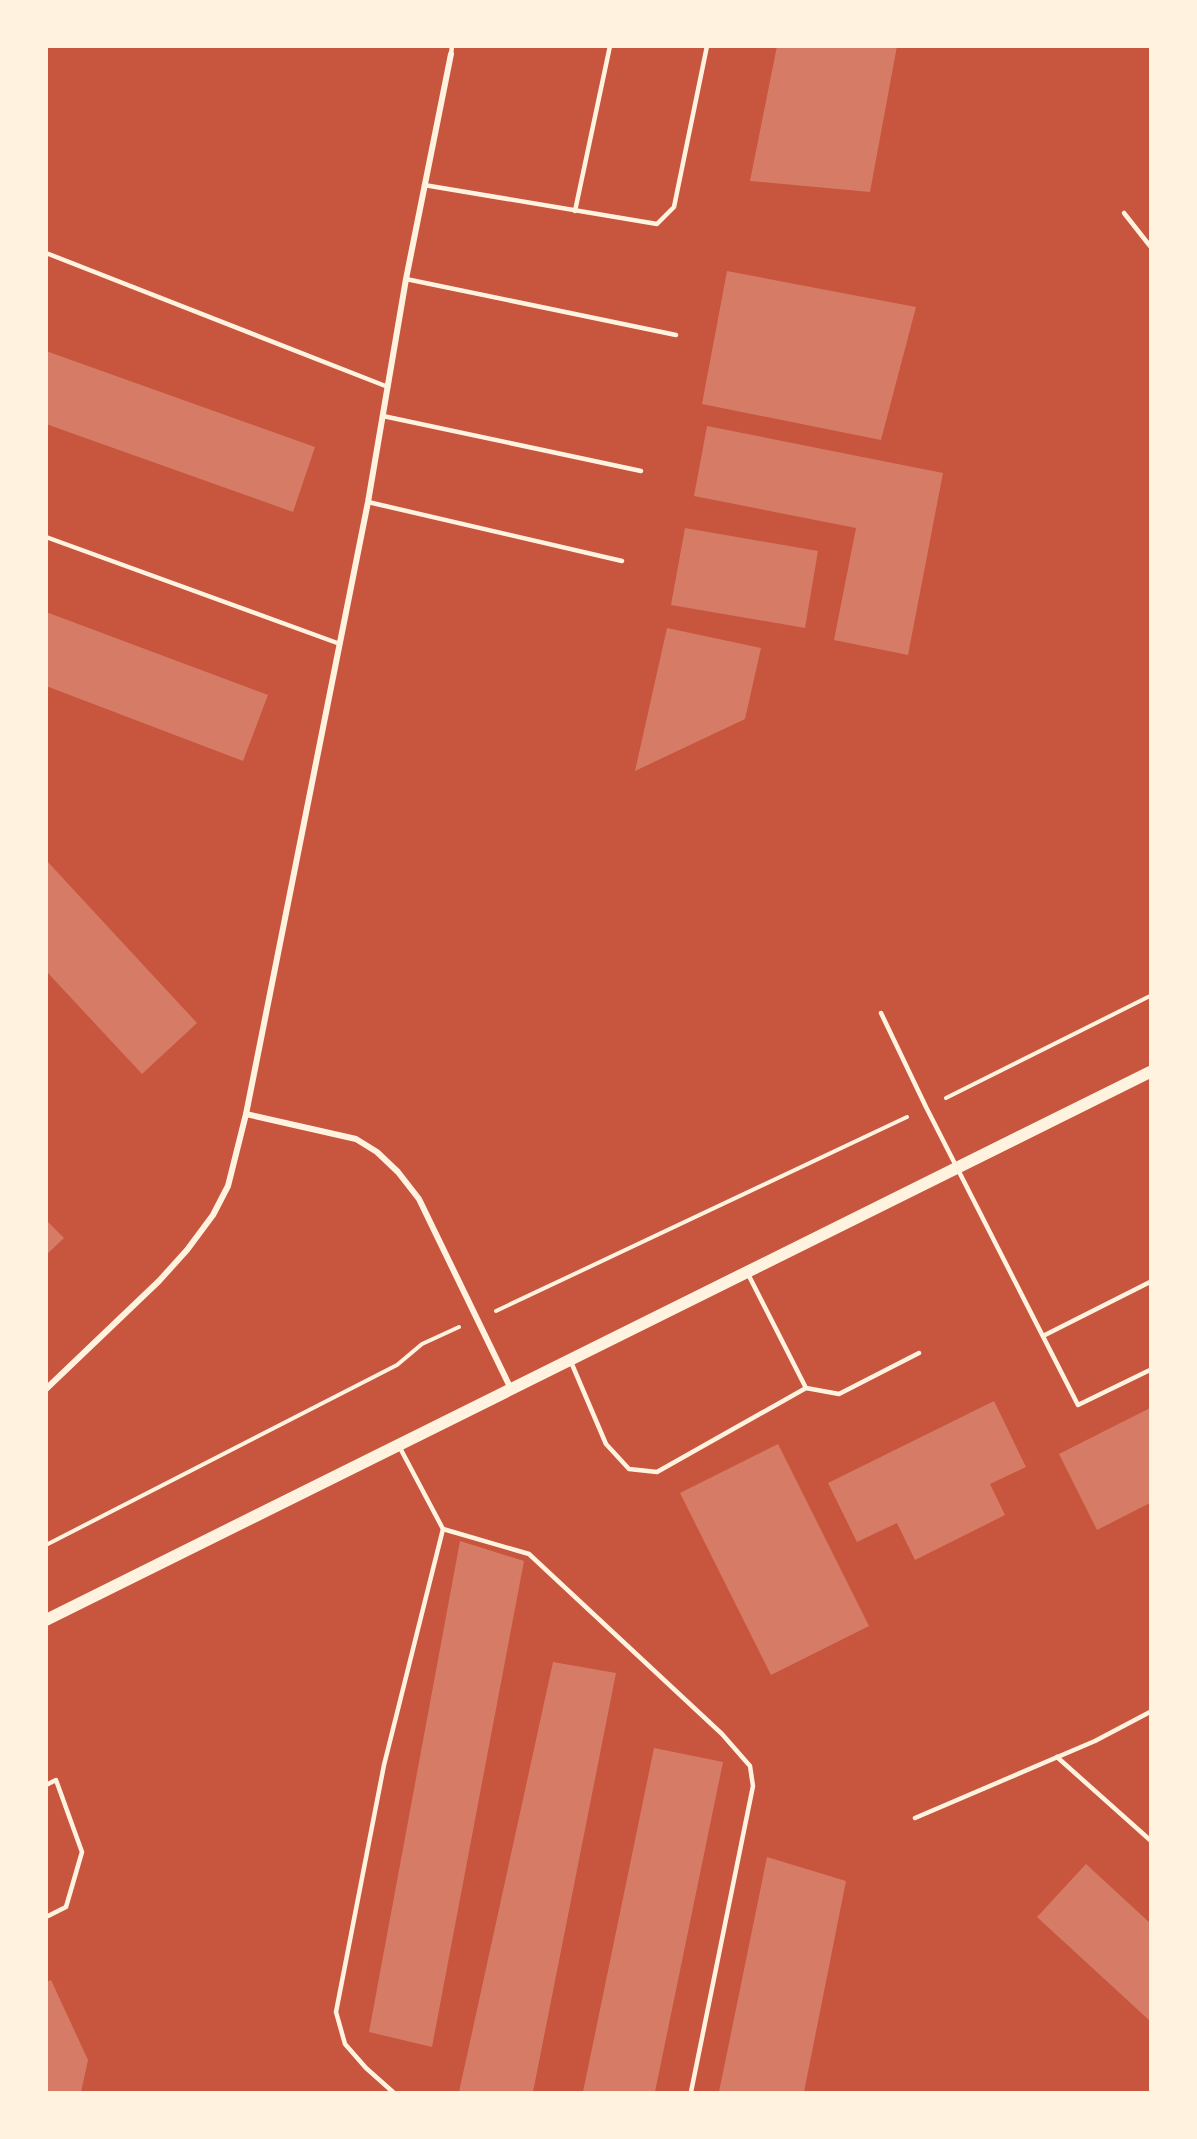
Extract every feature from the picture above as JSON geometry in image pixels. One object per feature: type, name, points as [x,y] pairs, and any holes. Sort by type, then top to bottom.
[{"type":"main road","points":[[46,1620],[1150,1072]]},
{"type":"street","points":[[46,1389],[159,1281],[187,1250],[213,1215],[228,1186],[246,1114],[368,502],[406,279],[452,50]]},
{"type":"street","points":[[246,1114],[356,1139],[376,1152],[398,1172],[419,1199],[511,1389]]},
{"type":"lane","points":[[575,211],[610,46]]},
{"type":"lane","points":[[424,185],[657,224],[674,207],[707,46]]},
{"type":"lane","points":[[1124,213],[1150,246]]},
{"type":"lane","points":[[46,253],[388,387]]},
{"type":"lane","points":[[406,279],[676,335]]},
{"type":"lane","points":[[383,416],[641,471]]},
{"type":"lane","points":[[368,502],[622,561]]},
{"type":"lane","points":[[46,537],[340,644]]},
{"type":"lane","points":[[881,1013],[926,1107],[1078,1405],[1150,1370]]},
{"type":"lane","points":[[747,1272],[806,1388]]},
{"type":"lane","points":[[1043,1336],[1150,1282]]},
{"type":"lane","points":[[570,1360],[606,1444],[629,1469],[657,1472],[806,1388],[839,1394],[919,1353]]},
{"type":"lane","points":[[393,2092],[366,2068],[345,2044],[336,2012],[384,1765],[443,1529],[399,1446]]},
{"type":"lane","points":[[443,1529],[529,1554],[722,1734],[750,1766],[753,1786],[691,2092]]},
{"type":"lane","points":[[915,1818],[1095,1741],[1150,1712]]},
{"type":"lane","points":[[1057,1757],[1150,1840]]},
{"type":"lane","points":[[46,1785],[56,1780],[82,1852],[66,1907],[46,1917]]},
{"type":"path","points":[[978,1082],[1150,996]]},
{"type":"path","points":[[533,1294],[862,1138]]},
{"type":"path","points":[[46,1545],[397,1365],[422,1344]]},
{"type":"building","points":[[777,46],[897,46],[870,192],[750,181]]},
{"type":"building","points":[[727,271],[916,307],[881,440],[702,404]]},
{"type":"building","points":[[46,351],[315,447],[293,512],[46,424]]},
{"type":"building","points":[[707,426],[943,473],[908,655],[834,640],[856,528],[694,496]]},
{"type":"building","points":[[685,528],[818,551],[805,628],[671,605]]},
{"type":"building","points":[[46,612],[268,695],[243,761],[46,686]]},
{"type":"building","points":[[667,628],[761,648],[745,719],[635,771]]},
{"type":"building","points":[[46,860],[197,1023],[142,1074],[46,971]]},
{"type":"building","points":[[46,1220],[64,1238],[46,1255]]},
{"type":"building","points":[[994,1401],[1026,1467],[990,1484],[1005,1515],[915,1560],[897,1523],[857,1542],[828,1483]]},
{"type":"building","points":[[1150,1408],[1150,1503],[1097,1530],[1059,1454]]},
{"type":"building","points":[[778,1444],[869,1626],[771,1675],[680,1493]]},
{"type":"building","points":[[460,1541],[524,1561],[432,2047],[369,2032]]},
{"type":"building","points":[[553,1662],[616,1673],[533,2092],[459,2092]]},
{"type":"building","points":[[654,1748],[723,1762],[655,2092],[583,2092]]},
{"type":"building","points":[[767,1857],[846,1881],[804,2092],[719,2092]]},
{"type":"building","points":[[1086,1864],[1150,1923],[1150,2021],[1037,1917]]},
{"type":"building","points":[[51,1980],[88,2060],[81,2092],[46,2092],[46,1982]]}]
